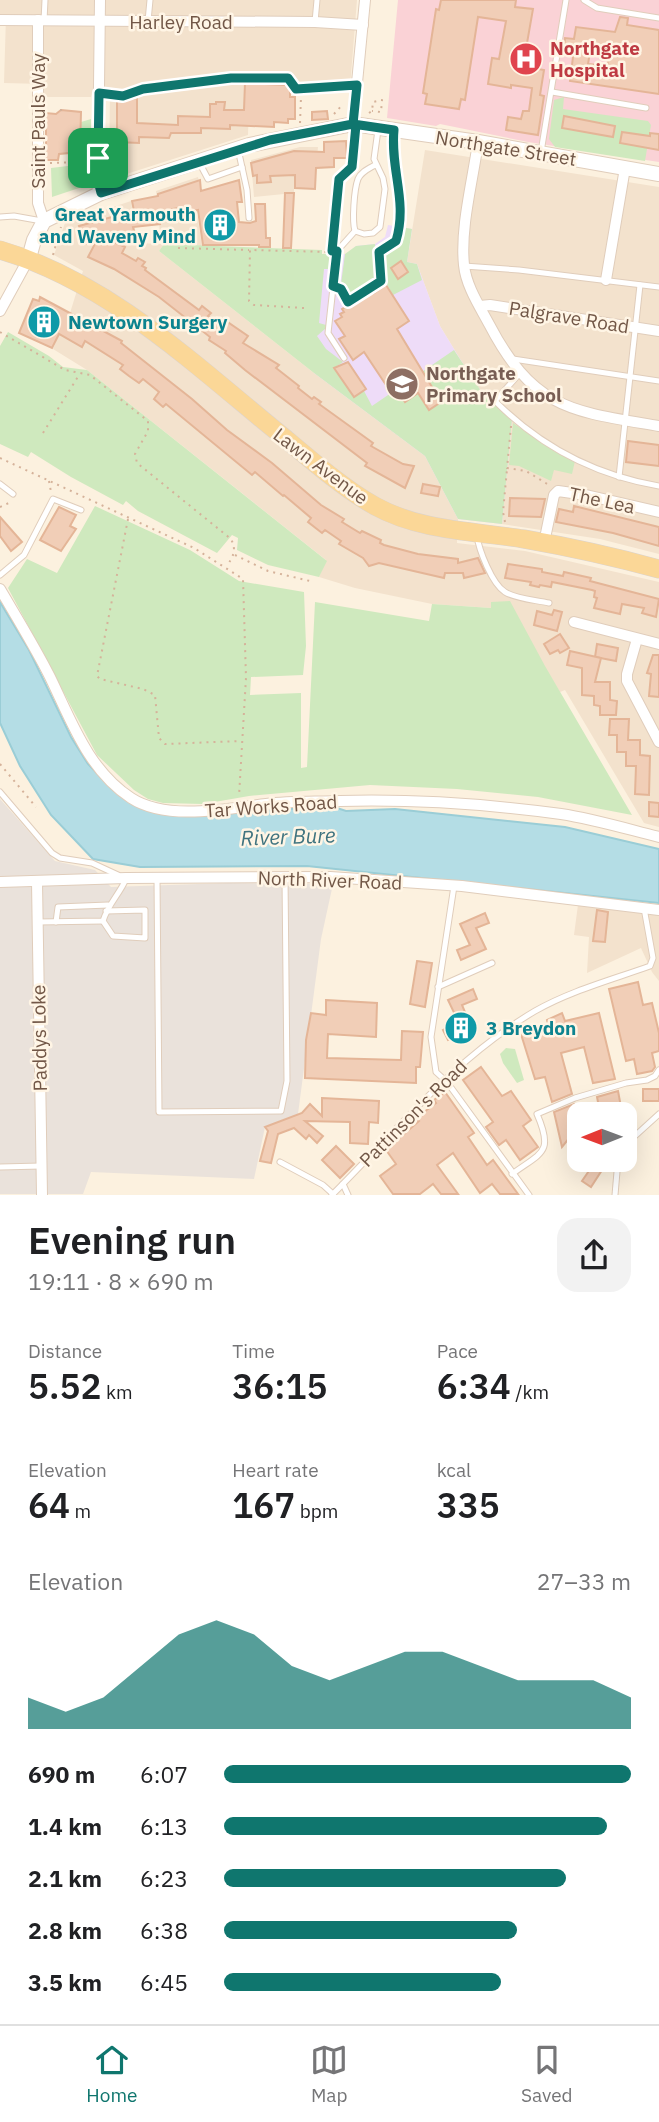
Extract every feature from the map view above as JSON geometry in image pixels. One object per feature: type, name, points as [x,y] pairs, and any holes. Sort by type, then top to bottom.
[{"type":"main road","name":"Lawn Avenue","points":[[0,250],[29,258],[94,292],[150,331],[372,505],[398,518],[544,543],[659,569]]},
{"type":"street","points":[[100,0],[98,172],[101,193]]},
{"type":"street","points":[[354,125],[365,0]]},
{"type":"street","name":"Harley Road","points":[[0,20],[315,22],[363,25]]},
{"type":"street","name":"Saint Pauls Way","points":[[41,21],[38,202],[44,221]]},
{"type":"street","name":"Northgate Street","points":[[44,221],[101,193],[238,149],[270,140],[354,125],[478,142],[659,174]]},
{"type":"street","points":[[478,142],[464,239],[464,266],[480,306],[509,358],[520,373],[548,397],[568,408],[659,426]]},
{"type":"street","points":[[606,280],[625,168]]},
{"type":"street","points":[[0,311],[29,258],[34,240],[44,221]]},
{"type":"street","name":"Palgrave Road","points":[[480,306],[490,305],[659,331]]},
{"type":"street","name":"The Lea","points":[[544,543],[554,495],[558,491],[659,512]]},
{"type":"street","name":"Tar Works Road","points":[[0,589],[49,675],[78,738],[113,784],[133,799],[158,808],[209,811],[287,802],[452,802],[563,814],[659,836]]},
{"type":"street","points":[[574,622],[659,644]]},
{"type":"street","points":[[583,637],[586,625]]},
{"type":"street","points":[[637,639],[627,681],[659,742]]},
{"type":"street","name":"North River Road","points":[[0,882],[331,877],[454,886],[659,910]]},
{"type":"street","name":"Paddys Loke","points":[[37,882],[41,1195]]},
{"type":"lane","points":[[41,21],[45,0]]},
{"type":"lane","points":[[148,22],[150,0]]},
{"type":"lane","points":[[315,22],[317,0]]},
{"type":"lane","points":[[541,154],[566,0]]},
{"type":"lane","points":[[565,8],[572,0]]},
{"type":"lane","points":[[584,0],[597,8],[659,18]]},
{"type":"lane","points":[[99,93],[123,96],[143,89],[231,78],[288,78],[296,89],[357,85]]},
{"type":"lane","points":[[552,92],[646,107]]},
{"type":"lane","points":[[355,231],[373,233],[380,228],[385,189],[374,159],[379,128]]},
{"type":"lane","points":[[238,149],[249,218]]},
{"type":"lane","points":[[199,162],[208,179],[242,167]]},
{"type":"lane","points":[[355,231],[353,223],[358,180],[363,171],[375,165]]},
{"type":"lane","points":[[0,218],[14,216],[44,221]]},
{"type":"lane","points":[[344,358],[328,333],[337,251],[355,231]]},
{"type":"lane","points":[[464,266],[659,287]]},
{"type":"lane","points":[[619,477],[640,285]]},
{"type":"lane","points":[[509,358],[659,382]]},
{"type":"lane","points":[[520,373],[495,401],[532,435],[581,464],[619,477],[659,486]]},
{"type":"lane","points":[[0,484],[13,494]]},
{"type":"lane","points":[[0,575],[24,555],[53,499],[81,510]]},
{"type":"lane","points":[[477,533],[479,548],[497,585],[506,593],[549,603]]},
{"type":"lane","points":[[0,792],[52,853],[60,858],[92,863],[126,878],[120,894],[107,908],[103,921]]},
{"type":"lane","points":[[157,878],[159,1112],[281,1111],[287,1081],[285,877]]},
{"type":"lane","points":[[454,886],[431,1030],[431,1050],[436,1072],[529,1195]]},
{"type":"lane","points":[[56,922],[58,906],[145,910],[145,938],[113,936],[103,921]]},
{"type":"lane","name":"Pattinson's Road","points":[[333,1194],[443,1080],[493,1039],[537,1010],[611,978],[650,967],[653,958],[643,908]]},
{"type":"lane","points":[[38,922],[103,921]]},
{"type":"lane","points":[[438,987],[492,963]]},
{"type":"lane","points":[[512,1174],[542,1153],[546,1144],[546,1136],[537,1114],[575,1098],[626,1083],[647,1080],[659,1069]]},
{"type":"lane","points":[[637,1134],[659,1114]]},
{"type":"lane","points":[[280,1162],[323,1185],[333,1194]]},
{"type":"lane","points":[[0,1167],[41,1166]]},
{"type":"lane","points":[[615,1195],[617,1172]]},
{"type":"lane","points":[[343,1184],[348,1195]]},
{"type":"path","points":[[300,124],[301,89]]},
{"type":"path","points":[[61,105],[61,111]]},
{"type":"path","points":[[368,114],[372,111]]},
{"type":"path","points":[[178,247],[332,251],[339,179],[352,167],[354,125]]},
{"type":"path","points":[[386,285],[381,281],[379,252],[396,241],[402,214],[393,145],[394,130]]},
{"type":"path","points":[[50,163],[76,162],[81,150]]},
{"type":"path","points":[[55,261],[52,257],[63,223]]},
{"type":"path","points":[[250,250],[249,301],[254,304],[304,308]]},
{"type":"path","points":[[333,286],[341,289],[349,303],[381,281]]},
{"type":"path","points":[[0,332],[65,370],[90,375],[148,421],[148,431],[135,454],[137,463],[231,540],[236,547],[226,567]]},
{"type":"path","points":[[43,433],[80,374]]},
{"type":"path","points":[[506,527],[503,512],[512,418]]},
{"type":"path","points":[[0,458],[194,548],[243,579],[246,678],[239,797],[241,807]]},
{"type":"path","points":[[507,468],[526,471],[558,491]]},
{"type":"path","points":[[49,480],[53,499]]},
{"type":"path","points":[[0,507],[10,503],[13,494]]},
{"type":"path","points":[[129,517],[97,676],[155,695],[159,738],[165,744],[242,741]]},
{"type":"path","points":[[234,554],[268,570],[314,582]]},
{"type":"path","points":[[0,764],[36,807]]},
{"type":"shaded area","points":[[0,0],[357,0],[350,87],[297,86],[290,76],[245,76],[244,97],[249,98],[248,135],[114,178],[109,173],[110,93],[92,93],[91,97],[42,97],[42,84],[4,83],[6,16],[0,15]]},
{"type":"shaded area","name":"Northgate Hospital","points":[[398,0],[659,0],[659,162],[528,142],[440,124],[436,126],[387,118]]},
{"type":"shaded area","points":[[300,147],[318,147],[315,175],[294,176],[294,193],[254,197],[251,160]]},
{"type":"shaded area","points":[[425,150],[659,187],[659,554],[600,539],[502,524],[512,420],[483,394],[468,372],[440,326],[417,264],[407,262]]},
{"type":"shaded area","points":[[198,177],[203,205],[196,207],[202,246],[164,244],[159,251],[425,456],[458,519],[457,543],[525,551],[659,582],[659,827],[644,823],[565,690],[560,692],[504,602],[492,602],[492,608],[432,604],[355,588],[319,577],[326,560],[87,370],[53,349],[68,312],[70,313],[83,271],[54,255],[65,223],[131,201],[137,243],[161,244],[156,191]]},
{"type":"shaded area","name":"Northgate Primary School","points":[[388,225],[412,229],[407,262],[417,264],[440,326],[483,394],[512,419],[502,524],[458,519],[425,456],[314,373],[321,254],[347,254],[356,246],[375,244],[385,237]]},
{"type":"shaded area","points":[[0,799],[55,861],[95,870],[111,887],[228,883],[333,884],[321,939],[298,1114],[265,1127],[254,1179],[91,1172],[83,1194],[0,1194]]},
{"type":"shaded area","points":[[578,905],[659,914],[659,981],[641,948],[587,973],[589,937],[574,935]]},
{"type":"green space","points":[[564,97],[563,109],[648,121],[651,125],[645,161],[555,147],[549,139],[554,100]]},
{"type":"green space","points":[[91,119],[91,149],[82,148],[81,122]]},
{"type":"green space","points":[[82,152],[90,152],[88,185],[52,197],[51,168],[76,165]]},
{"type":"green space","points":[[401,227],[412,229],[407,262],[417,264],[422,280],[393,295],[381,274],[381,252],[397,243]]},
{"type":"green space","points":[[164,244],[322,250],[322,254],[333,253],[332,269],[324,269],[319,323],[326,325],[326,328],[317,336],[326,349],[343,362],[334,368],[354,397],[364,391],[372,406],[454,350],[483,394],[512,419],[502,524],[458,519],[425,456],[159,251]]},
{"type":"green space","points":[[375,244],[378,280],[355,297],[347,296],[341,284],[345,254],[356,246]]},
{"type":"green space","points":[[8,332],[63,367],[87,370],[327,561],[319,577],[268,565],[237,550],[238,538],[232,535],[217,553],[138,511],[126,501],[123,505],[71,477],[31,452],[28,457],[0,444],[0,346]]},
{"type":"green space","points":[[513,423],[554,451],[575,461],[572,474],[554,470],[551,481],[519,466],[509,465]]},
{"type":"green space","points":[[95,506],[190,550],[239,581],[304,592],[306,646],[303,675],[251,677],[250,695],[301,693],[301,768],[307,767],[315,602],[429,621],[432,604],[491,608],[491,602],[510,601],[632,815],[538,797],[457,789],[370,785],[249,796],[203,804],[163,803],[148,799],[134,790],[97,755],[8,588],[27,559],[57,573]]},
{"type":"green space","points":[[506,1048],[515,1049],[524,1080],[517,1083],[503,1063],[500,1054]]},
{"type":"water","name":"River Bure","points":[[0,602],[29,650],[71,737],[88,764],[113,790],[194,816],[331,806],[346,811],[395,809],[565,827],[659,849],[659,903],[307,866],[140,867],[93,859],[51,815],[20,766],[0,723]]},
{"type":"building","points":[[441,0],[516,0],[515,7],[533,9],[523,66],[544,70],[540,95],[544,96],[538,135],[506,130],[508,117],[521,119],[523,111],[529,111],[532,88],[488,84],[492,58],[499,59],[506,21],[478,17],[465,100],[461,99],[459,109],[425,104],[427,94],[423,93],[436,9],[439,10]]},
{"type":"building","points":[[620,17],[628,18],[627,25],[659,30],[659,94],[570,81],[574,49],[564,47],[565,38],[574,39],[576,27],[615,32]],"holes":[[[591,46],[610,49],[607,66],[588,64]]]},
{"type":"building","points":[[245,83],[286,85],[290,89],[290,97],[295,97],[295,119],[288,119],[288,123],[274,122],[274,127],[230,125],[230,129],[201,128],[201,133],[171,133],[169,138],[139,137],[139,143],[117,142],[117,101],[137,98],[137,123],[178,125],[178,116],[210,117],[210,104],[216,102],[225,102],[224,110],[244,110]]},
{"type":"building","points":[[61,110],[81,112],[80,152],[59,154],[58,160],[46,160],[46,113],[56,114]]},
{"type":"building","points":[[327,111],[328,119],[312,120],[312,112]]},
{"type":"building","points":[[564,116],[615,126],[613,137],[562,128]]},
{"type":"building","points":[[622,132],[650,136],[650,133],[659,134],[659,150],[620,143]]},
{"type":"building","points":[[346,141],[347,158],[334,158],[334,167],[316,168],[315,189],[295,188],[295,175],[270,176],[271,182],[257,183],[257,175],[253,176],[251,163],[294,151],[324,152],[324,142]]},
{"type":"building","points":[[200,180],[201,191],[239,180],[242,202],[237,202],[239,222],[256,221],[255,204],[265,204],[266,238],[270,238],[270,247],[203,245],[198,210],[188,212],[187,207],[158,212],[160,224],[133,227],[134,231],[110,240],[125,247],[122,253],[136,261],[138,258],[145,262],[142,266],[145,270],[199,310],[202,306],[211,313],[208,316],[222,327],[226,321],[248,336],[243,343],[279,365],[276,368],[299,386],[298,388],[312,399],[314,397],[321,402],[319,404],[373,443],[371,446],[403,464],[414,466],[405,488],[365,466],[367,463],[245,370],[225,353],[226,351],[209,340],[210,337],[159,297],[114,269],[88,257],[97,240],[85,244],[79,226],[134,211],[132,201],[158,196]]},
{"type":"building","points":[[285,193],[294,193],[291,248],[283,248]]},
{"type":"building","points":[[401,261],[408,272],[398,279],[391,268]]},
{"type":"building","points":[[386,285],[409,321],[397,329],[441,402],[429,410],[418,393],[405,402],[393,385],[388,388],[364,352],[353,360],[339,339],[345,336],[335,321],[342,317],[342,309],[372,290],[374,293]]},
{"type":"building","points":[[40,297],[122,341],[121,343],[227,430],[272,463],[321,505],[344,519],[342,522],[360,533],[362,531],[381,540],[380,543],[384,545],[418,554],[458,559],[458,563],[478,558],[485,573],[464,578],[463,573],[445,573],[444,578],[379,563],[369,566],[363,558],[339,544],[341,541],[325,530],[322,533],[308,522],[311,518],[255,472],[252,475],[166,404],[163,407],[154,399],[159,392],[143,379],[139,383],[129,376],[120,369],[123,365],[85,341],[82,347],[59,334],[52,348],[19,333],[33,299],[39,301]]},
{"type":"building","points":[[348,362],[366,389],[354,397],[334,368]]},
{"type":"building","points":[[628,441],[659,445],[659,466],[626,462]]},
{"type":"building","points":[[423,484],[440,487],[438,496],[421,493]]},
{"type":"building","points":[[510,498],[545,499],[541,517],[509,516]]},
{"type":"building","points":[[574,506],[659,527],[659,546],[613,533],[556,522],[559,509],[573,512]]},
{"type":"building","points":[[59,507],[76,515],[70,526],[76,529],[61,551],[40,540]]},
{"type":"building","points":[[0,517],[22,542],[11,551],[0,536]]},
{"type":"building","points":[[508,564],[542,569],[542,572],[563,576],[564,572],[591,578],[590,581],[659,599],[656,617],[642,613],[644,608],[622,604],[620,614],[594,608],[597,598],[592,590],[552,582],[551,587],[539,587],[530,585],[531,582],[505,578]]},
{"type":"building","points":[[554,610],[562,612],[557,631],[534,625],[537,611],[552,615]]},
{"type":"building","points":[[560,634],[569,648],[550,654],[544,644]]},
{"type":"building","points":[[597,644],[618,648],[616,661],[595,657]]},
{"type":"building","points":[[570,651],[601,658],[595,682],[610,682],[610,700],[617,701],[616,715],[600,715],[600,706],[594,705],[594,696],[582,695],[582,668],[567,665]]},
{"type":"building","points":[[653,655],[659,655],[659,697],[649,696],[651,674],[647,673]]},
{"type":"building","points":[[610,719],[629,719],[628,740],[640,740],[640,755],[650,756],[649,795],[635,794],[636,766],[626,766],[626,752],[617,752],[617,735],[609,735]]},
{"type":"building","points":[[649,802],[659,803],[659,817],[649,816]]},
{"type":"building","points":[[597,910],[608,912],[605,942],[593,941]]},
{"type":"building","points":[[485,913],[489,923],[476,928],[486,949],[461,960],[457,950],[470,945],[460,924]]},
{"type":"building","points":[[417,961],[432,963],[425,1007],[410,1004]]},
{"type":"building","points":[[638,982],[643,1005],[652,1003],[659,1033],[659,1051],[652,1053],[655,1067],[652,1071],[637,1074],[634,1059],[626,1061],[609,989]]},
{"type":"building","points":[[473,989],[477,999],[462,1005],[472,1029],[448,1040],[443,1030],[459,1023],[448,1000]]},
{"type":"building","points":[[326,1000],[377,1003],[376,1037],[328,1034],[327,1058],[401,1060],[402,1031],[423,1032],[420,1067],[416,1067],[416,1083],[305,1078],[306,1040],[311,1013],[326,1015]]},
{"type":"building","points":[[562,1013],[565,1021],[599,1013],[615,1079],[593,1083],[584,1047],[561,1053],[572,1094],[552,1102],[545,1077],[535,1079],[520,1031],[548,1024],[547,1020]]},
{"type":"building","points":[[481,1067],[502,1096],[511,1091],[531,1120],[523,1126],[538,1147],[520,1160],[506,1140],[499,1145],[486,1127],[493,1122],[463,1080]]},
{"type":"building","points":[[643,1089],[659,1089],[659,1101],[643,1101]]},
{"type":"building","points":[[618,1091],[620,1102],[598,1102],[597,1097]]},
{"type":"building","points":[[445,1092],[474,1133],[468,1137],[487,1165],[493,1160],[518,1194],[500,1194],[492,1184],[480,1193],[453,1153],[437,1165],[458,1194],[441,1194],[433,1184],[420,1194],[393,1194],[380,1176],[396,1164],[386,1150],[419,1121],[416,1118],[436,1103],[434,1100]]},
{"type":"building","points":[[322,1098],[379,1101],[378,1123],[369,1122],[368,1144],[350,1143],[350,1122],[305,1121],[323,1136],[317,1143],[309,1135],[306,1139],[294,1128],[278,1134],[271,1163],[260,1161],[268,1131],[265,1127],[302,1113],[310,1104],[322,1116]]},
{"type":"building","points":[[567,1107],[567,1141],[562,1147],[554,1112]]},
{"type":"building","points":[[336,1146],[354,1164],[340,1178],[322,1160]]},
{"type":"building","points":[[588,1172],[601,1172],[591,1187],[582,1181]]},
{"type":"place","name":"Northgate Hospital","points":[[526,59]]},
{"type":"place","name":"Great Yarmouth and Waveny Mind","points":[[220,225]]},
{"type":"place","name":"Newtown Surgery","points":[[44,322]]},
{"type":"place","name":"Northgate Primary School","points":[[402,384]]},
{"type":"place","name":"3 Breydon","points":[[461,1028]]},
{"type":"route","points":[[98,158],[99,93],[123,96],[143,89],[231,78],[288,78],[296,89],[357,85],[353,124],[356,125],[352,167],[339,179],[332,251],[337,251],[333,286],[341,289],[348,302],[381,281],[379,252],[396,241],[399,231],[402,209],[393,145],[394,130],[353,124],[270,140],[101,193],[98,158]]}]
